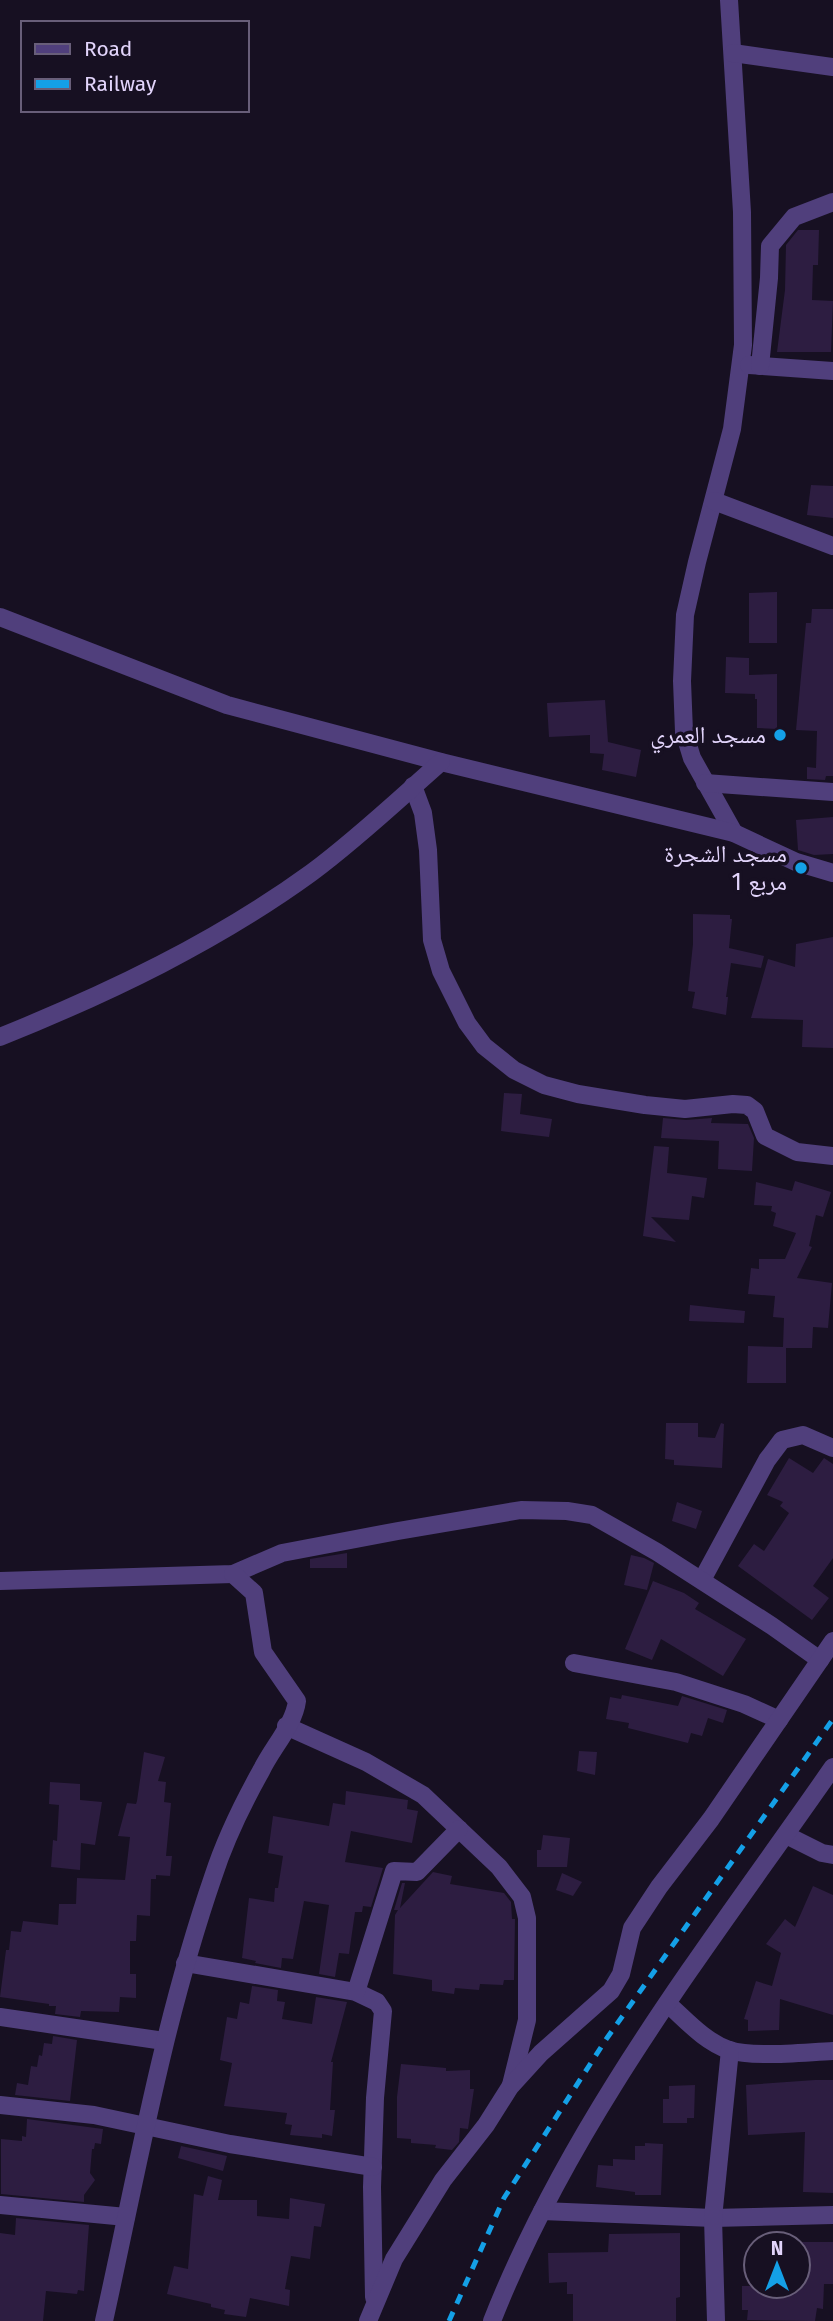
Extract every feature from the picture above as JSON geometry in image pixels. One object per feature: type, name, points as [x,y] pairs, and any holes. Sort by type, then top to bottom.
[{"type":"street","points":[[729,0],[742,212],[741,364],[732,429],[685,615],[682,681],[684,732],[692,758],[734,834]]},
{"type":"street","points":[[733,53],[833,67]]},
{"type":"street","points":[[760,366],[770,246],[794,217],[833,202]]},
{"type":"street","points":[[741,364],[833,371]]},
{"type":"street","points":[[714,501],[833,546]]},
{"type":"street","points":[[0,617],[227,705],[734,834],[796,862],[833,873]]},
{"type":"street","points":[[0,1037],[123,985],[234,923],[312,872],[441,761]]},
{"type":"street","points":[[705,783],[833,792]]},
{"type":"street","points":[[413,786],[423,813],[428,850],[432,940],[441,971],[452,995],[467,1023],[484,1046],[514,1070],[544,1085],[578,1094],[645,1105],[685,1108],[747,1105],[755,1111],[765,1136],[797,1152],[833,1156]]},
{"type":"street","points":[[702,1580],[767,1460],[782,1440],[803,1435],[833,1448]]},
{"type":"street","points":[[0,1581],[233,1574],[282,1553],[398,1531],[521,1510],[567,1511],[592,1515],[702,1580],[820,1660]]},
{"type":"street","points":[[104,2321],[144,2126],[184,1963],[229,1834],[261,1769],[295,1714],[297,1700],[263,1652],[254,1593],[233,1574]]},
{"type":"street","points":[[371,2312],[394,2259],[443,2180],[486,2125],[510,2087],[541,2053],[611,1991],[621,1974],[632,1928],[659,1887],[711,1819],[833,1641]]},
{"type":"street","points":[[574,1662],[676,1682],[744,1704],[779,1720]]},
{"type":"street","points":[[286,1726],[366,1762],[423,1795],[499,1867],[522,1897],[527,1918],[527,2020],[510,2087]]},
{"type":"street","points":[[492,2321],[511,2274],[542,2211],[622,2071],[833,1767]]},
{"type":"street","points":[[356,1992],[394,1871],[417,1872],[458,1829]]},
{"type":"street","points":[[786,1835],[822,1853],[833,1855]]},
{"type":"street","points":[[184,1963],[356,1992],[377,2002],[383,2011],[375,2098],[371,2312]]},
{"type":"street","points":[[668,2004],[703,2036],[730,2050],[761,2053],[833,2051]]},
{"type":"street","points":[[0,2017],[164,2041]]},
{"type":"street","points":[[716,2321],[713,2218],[730,2050]]},
{"type":"street","points":[[0,2105],[94,2115],[230,2144],[373,2167]]},
{"type":"street","points":[[0,2205],[126,2217]]},
{"type":"street","points":[[542,2211],[713,2218],[833,2215]]},
{"type":"building","points":[[798,230],[819,230],[818,265],[813,265],[812,300],[833,301],[831,352],[777,352],[785,290],[786,245]]},
{"type":"building","points":[[811,485],[833,486],[833,518],[807,515]]},
{"type":"building","points":[[777,592],[777,643],[749,643],[749,593]]},
{"type":"building","points":[[812,609],[833,609],[833,776],[826,776],[825,780],[807,779],[807,767],[816,768],[817,731],[796,730],[806,623],[811,623]]},
{"type":"building","points":[[726,657],[749,658],[749,675],[777,674],[777,729],[757,728],[755,694],[725,693]]},
{"type":"building","points":[[605,700],[608,742],[641,750],[636,777],[602,770],[604,754],[590,753],[590,735],[549,737],[547,703]]},
{"type":"building","points":[[833,817],[833,854],[814,855],[798,850],[796,820]]},
{"type":"building","points":[[693,914],[730,915],[732,919],[729,948],[764,956],[761,968],[731,963],[726,1015],[692,1008],[695,992],[688,991]]},
{"type":"building","points":[[833,937],[833,1048],[802,1047],[803,1020],[751,1018],[768,959],[795,967],[796,944]]},
{"type":"building","points":[[504,1093],[522,1094],[520,1114],[552,1119],[549,1137],[501,1131]]},
{"type":"building","points":[[663,1118],[712,1118],[711,1123],[748,1124],[754,1138],[752,1171],[718,1169],[719,1141],[661,1138]]},
{"type":"building","points":[[654,1146],[669,1147],[667,1173],[707,1178],[704,1198],[692,1196],[689,1220],[651,1217],[676,1242],[643,1236]]},
{"type":"building","points":[[795,1181],[831,1192],[823,1217],[816,1215],[809,1246],[812,1247],[797,1278],[832,1283],[828,1328],[813,1327],[812,1348],[786,1348],[786,1383],[747,1383],[748,1346],[783,1347],[784,1318],[773,1317],[775,1296],[748,1294],[751,1268],[759,1269],[759,1259],[785,1259],[796,1233],[773,1226],[776,1213],[771,1211],[772,1206],[754,1205],[756,1182],[792,1191]]},
{"type":"building","points":[[690,1305],[745,1311],[744,1323],[689,1321]]},
{"type":"building","points":[[666,1423],[698,1423],[698,1437],[715,1438],[721,1423],[724,1424],[722,1468],[674,1465],[674,1460],[665,1459]]},
{"type":"building","points":[[789,1458],[813,1473],[824,1458],[833,1464],[833,1558],[813,1586],[829,1598],[812,1620],[738,1566],[754,1544],[764,1551],[789,1513],[780,1506],[783,1502],[767,1495]]},
{"type":"building","points":[[677,1502],[702,1511],[696,1529],[672,1521]]},
{"type":"building","points":[[347,1553],[347,1568],[310,1568],[310,1559]]},
{"type":"building","points":[[631,1555],[654,1563],[647,1590],[624,1585]]},
{"type":"building","points":[[653,1581],[684,1593],[699,1603],[695,1609],[746,1639],[723,1676],[661,1639],[652,1660],[625,1649]]},
{"type":"building","points":[[622,1695],[678,1706],[682,1696],[727,1710],[723,1723],[708,1718],[702,1736],[691,1733],[688,1743],[628,1728],[629,1723],[606,1719],[610,1697],[621,1699]]},
{"type":"building","points":[[579,1751],[597,1752],[595,1775],[577,1771]]},
{"type":"building","points":[[144,1752],[165,1757],[158,1781],[166,1782],[164,1802],[171,1803],[166,1856],[172,1856],[170,1876],[156,1875],[156,1879],[151,1879],[150,1916],[137,1915],[136,1941],[130,1941],[130,1974],[136,1974],[136,1998],[120,1997],[119,2012],[81,2011],[80,2017],[55,2014],[56,2006],[49,2004],[0,1997],[11,1931],[21,1932],[23,1921],[58,1925],[59,1904],[76,1904],[77,1878],[125,1880],[130,1837],[118,1836],[127,1803],[136,1804],[137,1801]]},
{"type":"building","points":[[50,1782],[80,1784],[80,1800],[102,1802],[95,1845],[81,1843],[80,1870],[51,1867],[53,1840],[57,1841],[59,1805],[49,1804]]},
{"type":"building","points":[[346,1791],[408,1800],[407,1809],[418,1811],[412,1843],[351,1831],[345,1862],[383,1868],[371,1907],[363,1906],[362,1912],[355,1912],[349,1954],[339,1953],[335,1977],[319,1974],[329,1905],[304,1901],[293,1959],[282,1958],[281,1968],[242,1958],[249,1898],[274,1902],[275,1888],[278,1888],[283,1856],[268,1853],[273,1816],[329,1826],[333,1803],[345,1805]]},
{"type":"building","points":[[543,1835],[570,1838],[567,1867],[537,1867],[537,1850],[541,1850]]},
{"type":"building","points":[[433,1872],[452,1876],[450,1884],[504,1893],[511,1902],[512,1919],[515,1919],[514,1980],[504,1980],[503,1985],[480,1984],[479,1990],[455,1988],[454,1994],[432,1991],[432,1980],[393,1974],[395,1915],[398,1910],[394,1910],[402,1883],[405,1883],[400,1908]]},
{"type":"building","points":[[562,1873],[582,1882],[573,1896],[556,1890]]},
{"type":"building","points":[[813,1886],[833,1895],[833,2015],[780,1999],[779,2030],[748,2031],[748,2020],[744,2019],[756,1981],[772,1986],[781,1953],[766,1944],[785,1919],[795,1927]]},
{"type":"building","points":[[252,1986],[278,1990],[277,2001],[285,2002],[282,2019],[312,2024],[316,1997],[347,2002],[331,2062],[330,2110],[335,2110],[332,2136],[322,2134],[322,2138],[290,2135],[292,2125],[285,2124],[287,2113],[224,2106],[232,2063],[220,2060],[227,2017],[237,2019],[240,2002],[249,2004]]},
{"type":"building","points":[[53,2036],[77,2040],[70,2101],[15,2095],[17,2083],[28,2085],[31,2066],[37,2067],[44,2043],[52,2044]]},
{"type":"building","points":[[401,2064],[446,2068],[446,2071],[470,2070],[470,2089],[474,2089],[468,2129],[460,2128],[459,2142],[452,2150],[397,2138],[397,2097]]},
{"type":"building","points":[[833,2080],[833,2193],[803,2192],[805,2132],[748,2135],[746,2085]]},
{"type":"building","points":[[695,2085],[694,2118],[687,2118],[687,2123],[663,2123],[663,2099],[669,2099],[669,2086]]},
{"type":"building","points":[[27,2119],[103,2129],[101,2144],[95,2143],[92,2149],[90,2173],[95,2180],[84,2195],[84,2202],[1,2194],[1,2139],[22,2141],[22,2136],[26,2137]]},
{"type":"building","points":[[645,2143],[663,2144],[661,2195],[635,2195],[635,2192],[596,2187],[598,2165],[613,2166],[613,2159],[635,2160],[635,2146],[645,2146]]},
{"type":"building","points":[[181,2146],[227,2156],[223,2171],[178,2158]]},
{"type":"building","points":[[208,2176],[222,2180],[218,2200],[257,2200],[257,2216],[289,2219],[290,2198],[325,2204],[321,2227],[314,2226],[310,2259],[291,2256],[285,2289],[290,2290],[289,2306],[250,2298],[246,2317],[224,2314],[225,2310],[211,2307],[211,2304],[167,2294],[174,2266],[188,2269],[194,2194],[203,2196]]},
{"type":"building","points":[[16,2218],[89,2225],[84,2291],[78,2290],[77,2294],[46,2291],[43,2321],[0,2321],[0,2233],[15,2235]]},
{"type":"building","points":[[680,2233],[680,2297],[676,2298],[676,2321],[573,2321],[573,2294],[567,2294],[567,2282],[549,2283],[548,2253],[608,2252],[609,2234]]},
{"type":"building","points":[[812,2242],[833,2242],[833,2284],[824,2284],[823,2309],[817,2308],[815,2321],[747,2320],[748,2310],[742,2310],[742,2300],[812,2300]]},
{"type":"railway","points":[[449,2321],[504,2198],[607,2038],[833,1719]]},
{"type":"place","name":"مسجد العمري","points":[[780,735]]},
{"type":"place","name":"مسجد الشجرة مربع 1","points":[[801,868]]}]
